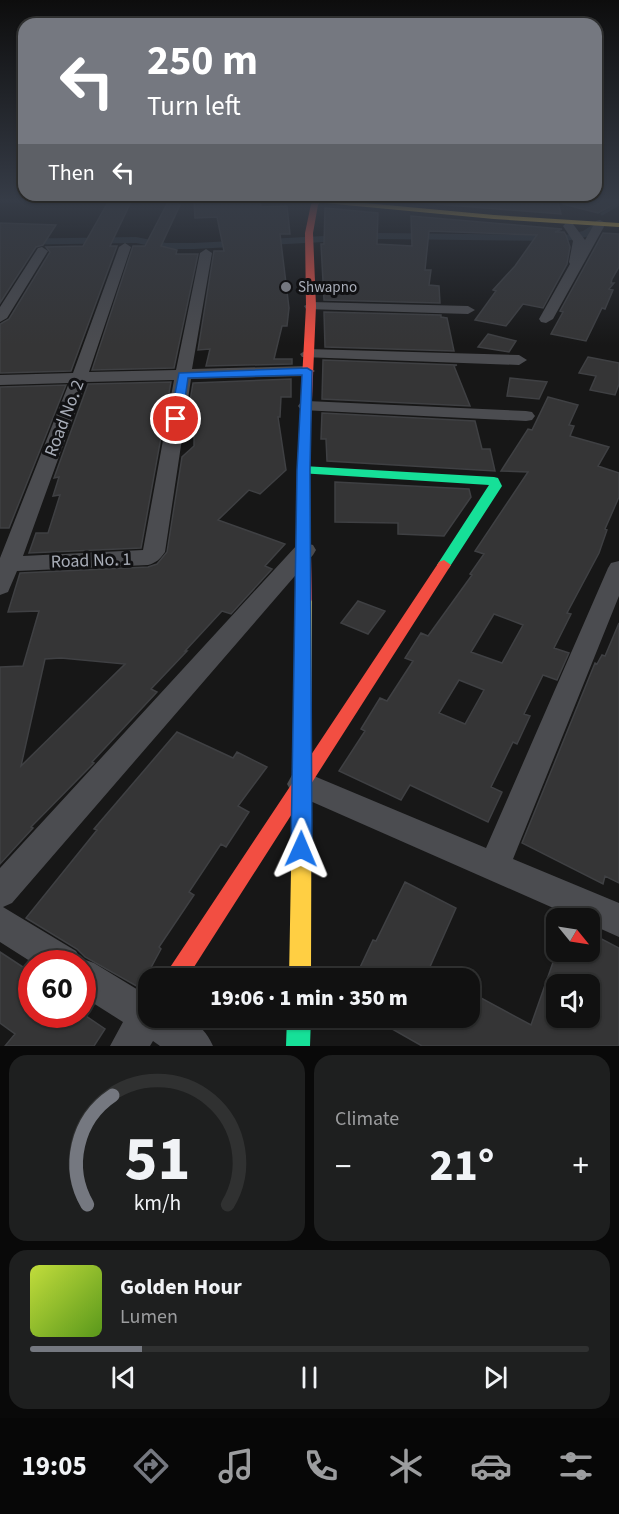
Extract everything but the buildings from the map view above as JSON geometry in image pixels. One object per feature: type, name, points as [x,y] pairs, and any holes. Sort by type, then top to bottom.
[{"type":"main road","points":[[300,968],[305,550],[303,470],[311,306],[309,248]]},
{"type":"main road","points":[[181,968],[496,486],[494,481],[485,479],[303,470]]},
{"type":"street","name":"Road No. 2","points":[[0,587],[79,378],[124,248]]},
{"type":"street","points":[[569,281],[567,276],[578,259],[576,248]]},
{"type":"street","points":[[546,319],[587,248]]},
{"type":"street","points":[[0,318],[42,251]]},
{"type":"street","name":"Road No. 1","points":[[9,564],[148,558],[154,552],[206,253]]},
{"type":"street","points":[[311,306],[468,310]]},
{"type":"street","points":[[308,354],[519,360]]},
{"type":"street","points":[[0,380],[307,371]]},
{"type":"street","points":[[307,406],[526,416]]},
{"type":"street","points":[[0,892],[305,550]]},
{"type":"street","points":[[494,866],[619,568]]},
{"type":"street","points":[[302,784],[619,920]]},
{"type":"street","points":[[0,922],[44,950]]},
{"type":"street","points":[[96,984],[138,1010]]},
{"type":"street","points":[[129,1046],[141,1028]]},
{"type":"street","points":[[166,1028],[194,1046]]},
{"type":"traffic: fast","points":[[303,470],[494,481],[496,486],[444,565]]},
{"type":"traffic: fast","points":[[298,1046],[299,1028]]},
{"type":"traffic: slow","points":[[300,968],[304,600]]},
{"type":"traffic: jam","points":[[304,600],[303,470],[311,306],[309,248]]},
{"type":"traffic: jam","points":[[181,968],[444,565]]},
{"type":"place","name":"Shwapno","points":[[286,287]]},
{"type":"route","points":[[176,419],[183,375],[307,371],[303,470],[305,550],[301,849]]}]
